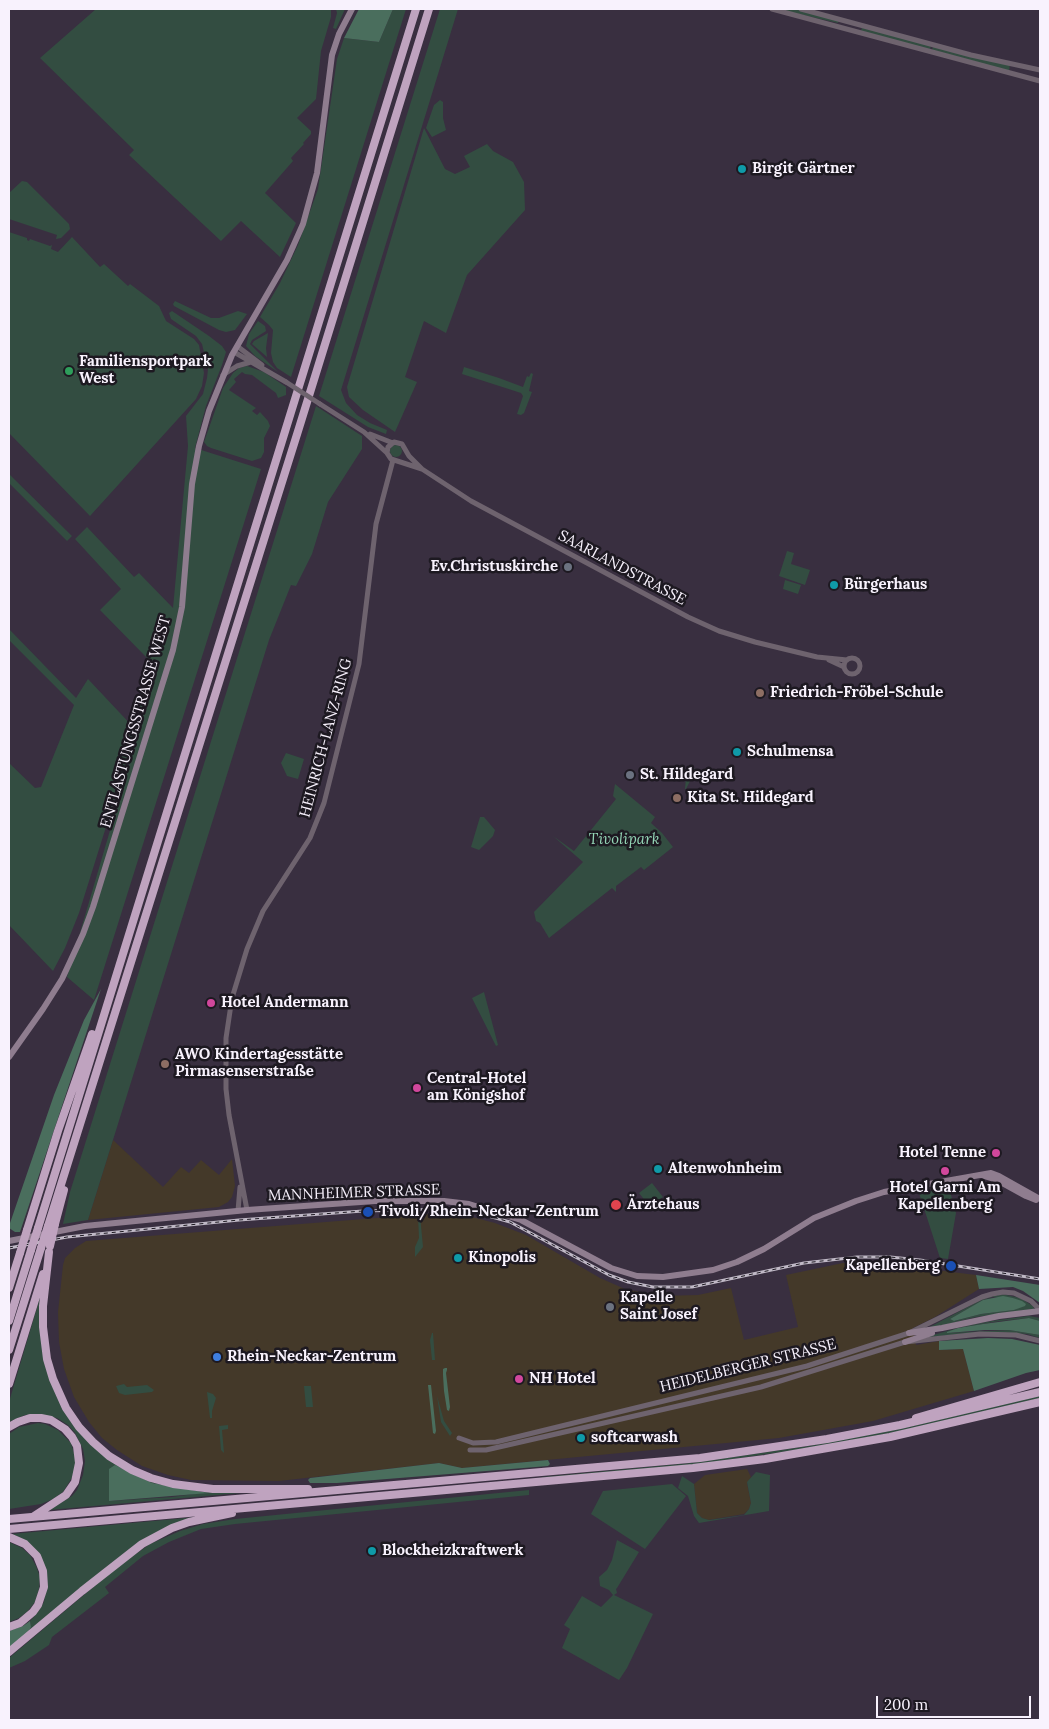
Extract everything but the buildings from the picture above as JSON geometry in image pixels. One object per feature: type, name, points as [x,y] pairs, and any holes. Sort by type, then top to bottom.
[{"type":"highway","points":[[9,1321],[31,1250],[39,1231],[104,1010],[416,9]]},
{"type":"highway","points":[[9,1350],[41,1248],[51,1225],[72,1151],[429,9]]},
{"type":"highway","points":[[9,1288],[77,1076],[93,1032],[104,1010]]},
{"type":"highway","points":[[51,1225],[43,1302],[43,1327],[50,1370],[61,1399],[69,1413],[100,1449],[121,1464],[142,1474],[162,1482],[183,1486],[213,1489],[334,1491]]},
{"type":"highway","points":[[9,1384],[49,1249]]},
{"type":"highway","points":[[9,1278],[16,1264]]},
{"type":"highway","points":[[900,1425],[921,1415],[1040,1382]]},
{"type":"highway","points":[[9,1519],[700,1458],[827,1439],[900,1425],[997,1404],[1040,1392]]},
{"type":"highway","points":[[9,1529],[642,1473],[756,1460],[890,1438],[1040,1402]]},
{"type":"highway","points":[[9,1427],[30,1418],[51,1420],[65,1429],[77,1446],[80,1463],[71,1489],[56,1502],[32,1517]]},
{"type":"highway","points":[[9,1652],[129,1553],[155,1536],[189,1522],[273,1505]]},
{"type":"highway","points":[[9,1537],[24,1544],[37,1556],[43,1571],[44,1587],[38,1605],[33,1612],[20,1623],[9,1627]]},
{"type":"main road","name":"ENTLASTUNGSSTRASSE WEST","points":[[9,1058],[62,979],[83,934],[107,861],[173,650],[182,607],[192,484],[204,429],[222,375],[287,260],[310,202],[321,153],[332,56],[339,34],[352,9]]},
{"type":"main road","name":"MANNHEIMER STRASSE","points":[[9,1241],[39,1231],[85,1226],[247,1210],[375,1201],[422,1200],[456,1202],[513,1217],[544,1231],[600,1264],[624,1273],[649,1277],[692,1274],[730,1265],[757,1253],[832,1211],[878,1194],[987,1173],[995,1174],[1040,1200]]},
{"type":"main road","name":"HEIDELBERGER STRASSE","points":[[942,1328],[999,1316],[1032,1312],[1038,1308]]},
{"type":"main road","points":[[909,1334],[942,1328]]},
{"type":"main road","points":[[905,1342],[942,1328]]},
{"type":"street","points":[[772,9],[1040,81]]},
{"type":"street","points":[[801,9],[972,55],[1040,70]]},
{"type":"street","points":[[235,349],[251,362],[266,369]]},
{"type":"street","points":[[235,349],[364,432],[389,457],[395,460],[403,456],[402,444],[398,442],[393,443],[364,432]]},
{"type":"street","points":[[222,375],[237,366],[251,362]]},
{"type":"street","points":[[387,453],[388,447],[393,443]]},
{"type":"street","name":"SAARLANDSTRASSE","points":[[404,450],[422,469],[471,501],[688,617],[727,634],[824,658],[847,660]]},
{"type":"street","name":"SAARLANDSTRASSE","points":[[395,460],[422,469]]},
{"type":"street","name":"HEINRICH-LANZ-RING","points":[[247,1210],[228,1109],[225,1066],[227,1025],[232,998],[247,949],[263,911],[310,838],[321,811],[359,664],[376,524],[395,460]]},
{"type":"street","name":"SAARLANDSTRASSE","points":[[824,658],[844,667]]},
{"type":"street","points":[[852,658],[857,660],[859,669],[855,673],[847,672],[844,667],[847,660],[852,658]]},
{"type":"street","name":"HEINRICH-LANZ-RING","points":[[238,1211],[241,1184]]},
{"type":"street","name":"HEIDELBERGER STRASSE","points":[[459,1438],[473,1443],[496,1442],[807,1366],[909,1334],[982,1297],[992,1294],[1003,1292],[1024,1297],[1038,1308]]},
{"type":"street","name":"HEIDELBERGER STRASSE","points":[[470,1450],[486,1450],[717,1398],[761,1387],[905,1342],[980,1334],[1016,1335],[1040,1341]]},
{"type":"shaded area","points":[[113,1140],[163,1187],[181,1167],[189,1173],[201,1160],[219,1175],[232,1159],[235,1186],[232,1197],[228,1202],[219,1207],[88,1220]]},
{"type":"shaded area","points":[[427,1214],[472,1217],[495,1223],[526,1235],[600,1278],[625,1289],[660,1296],[698,1295],[731,1288],[744,1340],[798,1327],[786,1275],[843,1263],[904,1266],[976,1275],[979,1289],[935,1317],[913,1328],[916,1345],[939,1341],[939,1350],[963,1349],[974,1391],[873,1421],[779,1438],[462,1468],[439,1463],[279,1481],[191,1480],[168,1475],[142,1466],[102,1438],[89,1422],[74,1397],[64,1369],[59,1342],[58,1312],[65,1258],[86,1241]]},
{"type":"shaded area","points":[[747,1469],[751,1477],[747,1483],[751,1503],[749,1509],[744,1514],[708,1520],[702,1518],[697,1513],[694,1484],[705,1475]]},
{"type":"green space","points":[[96,9],[331,9],[331,17],[321,51],[316,99],[297,118],[311,131],[311,134],[291,158],[293,161],[265,193],[296,223],[280,257],[241,221],[221,241],[129,155],[134,150],[40,58]]},
{"type":"green space","points":[[336,9],[345,9],[336,29],[333,28],[337,13]]},
{"type":"green space","points":[[359,9],[393,9],[379,42],[344,38]]},
{"type":"green space","points":[[393,9],[406,9],[291,377],[277,368],[273,362],[271,353],[273,330],[260,317],[280,283],[298,245],[318,189],[337,59],[344,38],[379,42]]},
{"type":"green space","points":[[440,9],[458,9],[341,390],[346,403],[357,415],[387,430],[386,434],[368,427],[319,396]]},
{"type":"green space","points":[[777,9],[796,9],[839,20],[838,23]]},
{"type":"green space","points":[[862,27],[931,45],[930,50],[861,31]]},
{"type":"green space","points":[[933,46],[1010,64],[1009,71],[932,50]]},
{"type":"green space","points":[[440,100],[443,102],[443,118],[446,130],[432,137],[426,128],[434,105]]},
{"type":"green space","points":[[424,128],[445,169],[455,174],[470,167],[464,156],[487,144],[493,151],[513,162],[524,182],[525,210],[467,275],[446,333],[424,321],[405,377],[417,382],[395,432],[363,410],[349,397],[347,387]]},
{"type":"green space","points":[[22,181],[27,182],[69,224],[70,229],[61,238],[56,239],[57,235],[9,219],[9,193]]},
{"type":"green space","name":"Familiensportpark West","points":[[9,232],[27,238],[29,241],[30,239],[52,245],[51,249],[58,252],[72,237],[100,267],[104,264],[128,286],[130,284],[159,306],[166,321],[194,339],[199,345],[204,373],[202,386],[196,399],[90,516],[9,433]]},
{"type":"green space","points":[[175,301],[211,318],[219,318],[238,311],[247,314],[235,330],[226,332],[174,306]]},
{"type":"green space","points":[[172,311],[209,336],[222,346],[226,352],[206,406],[195,448],[261,469],[94,1000],[67,977],[138,735],[141,687],[149,660],[100,610],[121,589],[75,539],[87,527],[134,577],[139,573],[173,608],[188,446],[186,416],[203,394],[208,369],[202,344],[196,336],[171,319],[169,313]]},
{"type":"green space","points":[[258,321],[265,326],[266,331],[252,340],[250,344],[278,372],[255,356],[246,346],[249,334]]},
{"type":"green space","points":[[268,333],[266,348],[267,357],[252,344]]},
{"type":"green space","points":[[247,366],[264,372],[286,387],[286,395],[278,398],[276,393],[252,375],[242,372],[234,379],[236,382],[229,390],[256,408],[252,411],[257,415],[260,412],[270,426],[264,438],[264,452],[261,458],[252,461],[211,448],[204,442],[223,388],[233,373],[239,368]]},
{"type":"green space","points":[[464,367],[523,387],[527,376],[529,377],[531,373],[533,374],[529,391],[532,392],[524,413],[521,415],[517,414],[523,396],[521,393],[462,374]]},
{"type":"green space","points":[[316,406],[362,436],[362,449],[328,502],[312,554],[296,586],[291,585],[269,640],[88,1220],[63,1224],[70,1192]]},
{"type":"green space","points":[[394,445],[398,445],[402,451],[398,457],[394,457],[390,453],[390,449]]},
{"type":"green space","points":[[9,474],[72,536],[67,541],[9,483]]},
{"type":"green space","points":[[787,551],[794,553],[791,564],[810,570],[805,585],[779,576]]},
{"type":"green space","points":[[785,580],[801,585],[798,594],[783,589]]},
{"type":"green space","points":[[9,629],[76,698],[88,679],[135,729],[133,741],[79,913],[65,948],[53,971],[9,925],[9,763],[35,788],[41,787],[74,705],[9,640]]},
{"type":"green space","points":[[286,753],[304,759],[298,779],[287,776],[281,763]]},
{"type":"green space","points":[[687,766],[696,769],[685,789]]},
{"type":"green space","name":"Tivolipark","points":[[615,784],[655,817],[651,823],[673,847],[644,870],[641,867],[616,886],[616,892],[612,888],[549,938],[540,923],[536,921],[534,912],[583,862],[553,836],[574,851],[616,799],[613,796]]},
{"type":"green space","points":[[480,817],[484,817],[495,830],[493,836],[479,850],[471,847]]},
{"type":"green space","points":[[101,989],[20,1232],[15,1232],[9,1226],[54,1095],[84,1020]]},
{"type":"green space","points":[[484,992],[498,1045],[496,1046],[472,998]]},
{"type":"green space","points":[[652,1183],[663,1197],[650,1207],[639,1193]]},
{"type":"green space","points":[[949,1188],[956,1213],[948,1259],[940,1258],[919,1193]]},
{"type":"green space","points":[[420,1215],[423,1247],[415,1257],[415,1247],[419,1238],[418,1216]]},
{"type":"green space","points":[[976,1275],[1040,1285],[1040,1303],[1023,1291],[1013,1287],[979,1289]]},
{"type":"green space","points":[[41,1294],[49,1373],[95,1448],[170,1486],[152,1483],[137,1477],[109,1501],[172,1497],[209,1492],[251,1492],[49,1510],[72,1496],[77,1490],[83,1475],[85,1461],[83,1449],[75,1433],[68,1425],[57,1418],[37,1414],[25,1415],[9,1422],[9,1402]]},
{"type":"green space","points":[[1002,1294],[1020,1298],[1033,1306],[1034,1309],[976,1317],[924,1330],[983,1299]],"holes":[[[993,1297],[1013,1298],[1025,1304],[1014,1310],[981,1314],[955,1321],[950,1319],[983,1300]]]},
{"type":"green space","points":[[1003,1296],[1022,1301],[1026,1304],[1014,1310],[981,1314],[954,1321],[950,1319],[983,1300]]},
{"type":"green space","points":[[1029,1316],[1040,1318],[1040,1321],[1029,1318],[958,1328]]},
{"type":"green space","points":[[1029,1318],[1040,1321],[1040,1335],[1009,1330],[947,1333],[958,1328]]},
{"type":"green space","points":[[958,1328],[947,1333],[1009,1330],[1040,1335],[1040,1338],[1027,1334],[995,1332],[922,1338]]},
{"type":"green space","points":[[432,1333],[435,1360],[432,1360],[430,1340]]},
{"type":"green space","points":[[988,1338],[1012,1339],[1040,1345],[1040,1370],[974,1391],[963,1349],[939,1350],[939,1341]]},
{"type":"green space","points":[[447,1368],[449,1411],[447,1410],[444,1391],[443,1369]]},
{"type":"green space","points":[[124,1384],[127,1387],[147,1385],[154,1390],[152,1392],[125,1395],[119,1393],[116,1386]]},
{"type":"green space","points":[[428,1385],[431,1385],[435,1434],[433,1433]]},
{"type":"green space","points":[[304,1386],[311,1386],[313,1407],[306,1407]]},
{"type":"green space","points":[[207,1392],[213,1394],[216,1398],[212,1418],[210,1418]]},
{"type":"green space","points":[[1040,1395],[1040,1398],[913,1429],[809,1448],[692,1465],[541,1478],[691,1463],[809,1446],[913,1426]]},
{"type":"green space","points":[[437,1396],[444,1421],[452,1433],[450,1436],[441,1422]]},
{"type":"green space","points":[[38,1423],[58,1430],[71,1443],[75,1456],[73,1476],[63,1492],[53,1499],[41,1504],[9,1509],[9,1434],[19,1427]]},
{"type":"green space","points":[[228,1425],[228,1429],[222,1430],[224,1453],[221,1450],[219,1426]]},
{"type":"green space","points":[[548,1460],[550,1464],[548,1466],[337,1483],[310,1483],[308,1480],[310,1478],[439,1463],[462,1468]]},
{"type":"green space","points":[[115,1465],[152,1483],[209,1493],[109,1501],[109,1469]]},
{"type":"green space","points":[[756,1472],[770,1475],[769,1511],[699,1523],[694,1516],[688,1496],[678,1488],[682,1476],[694,1484],[697,1513],[702,1518],[709,1520],[744,1515],[751,1503],[747,1482]]},
{"type":"green space","points":[[672,1484],[686,1496],[645,1549],[591,1514],[603,1491]]},
{"type":"green space","points":[[529,1490],[529,1495],[201,1529],[169,1542],[143,1556],[105,1587],[109,1593],[52,1637],[49,1645],[25,1661],[9,1668],[9,1658],[116,1568],[150,1544],[180,1531],[203,1524],[235,1519]]},
{"type":"green space","points":[[197,1517],[161,1530],[28,1633],[31,1627],[30,1621],[44,1602],[47,1580],[46,1569],[36,1550],[21,1538],[12,1534]]},
{"type":"green space","points":[[617,1540],[639,1552],[616,1589],[617,1593],[614,1595],[653,1614],[627,1668],[619,1680],[562,1648],[570,1629],[564,1625],[582,1596],[601,1607],[613,1595],[609,1590],[600,1586],[599,1577],[607,1570],[612,1560]]},
{"type":"green space","points":[[9,1542],[22,1548],[30,1555],[40,1577],[35,1602],[27,1612],[9,1622]]},
{"type":"green space","points":[[30,1621],[31,1627],[28,1633],[9,1649],[9,1631],[23,1626]]},
{"type":"railway","points":[[9,1248],[67,1237],[239,1220],[363,1211],[447,1209],[474,1212],[510,1222],[609,1275],[628,1282],[653,1287],[692,1287],[804,1263],[857,1257],[890,1257],[920,1260],[1040,1279]]},
{"type":"place","name":"Birgit Gärtner","points":[[742,169]]},
{"type":"place","name":"Familiensportpark West","points":[[69,371]]},
{"type":"place","name":"Ev.Christuskirche","points":[[568,567]]},
{"type":"place","name":"Bürgerhaus","points":[[834,585]]},
{"type":"place","name":"Friedrich-Fröbel-Schule","points":[[760,693]]},
{"type":"place","name":"Schulmensa","points":[[737,752]]},
{"type":"place","name":"St. Hildegard","points":[[630,775]]},
{"type":"place","name":"Kita St. Hildegard","points":[[677,798]]},
{"type":"place","name":"Hotel Andermann","points":[[211,1003]]},
{"type":"place","name":"AWO Kindertagesstätte Pirmasenserstraße","points":[[165,1064]]},
{"type":"place","name":"Central-Hotel am Königshof","points":[[417,1088]]},
{"type":"place","name":"Hotel Tenne","points":[[996,1153]]},
{"type":"place","name":"Altenwohnheim","points":[[658,1169]]},
{"type":"place","name":"Hotel Garni Am Kapellenberg","points":[[945,1171]]},
{"type":"place","name":"Ärztehaus","points":[[616,1205]]},
{"type":"place","name":"Tivoli/Rhein-Neckar-Zentrum","points":[[368,1212]]},
{"type":"place","name":"Kinopolis","points":[[458,1258]]},
{"type":"place","name":"Kapellenberg","points":[[951,1266]]},
{"type":"place","name":"Kapelle Saint Josef","points":[[610,1307]]},
{"type":"place","name":"Rhein-Neckar-Zentrum","points":[[217,1357]]},
{"type":"place","name":"NH Hotel","points":[[519,1379]]},
{"type":"place","name":"softcarwash","points":[[581,1438]]},
{"type":"place","name":"Blockheizkraftwerk","points":[[372,1551]]}]
